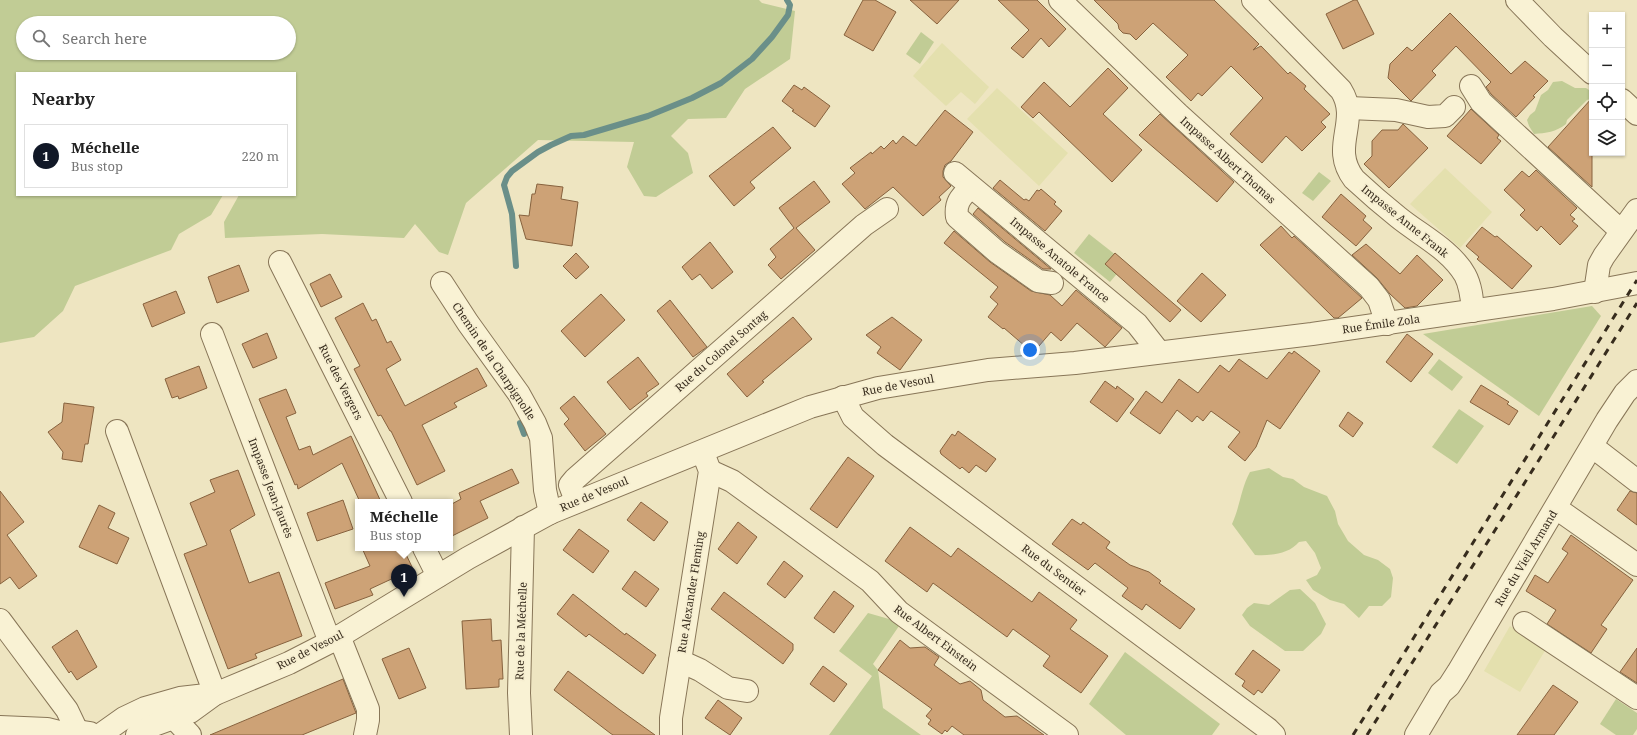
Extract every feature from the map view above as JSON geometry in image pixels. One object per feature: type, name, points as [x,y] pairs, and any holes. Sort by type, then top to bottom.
[{"type":"street","name":"Impasse Albert Thomas","points":[[1060,0],[1178,114],[1369,287],[1379,300],[1387,324]]},
{"type":"street","points":[[1253,0],[1341,90],[1349,108],[1396,110],[1428,117],[1445,116],[1454,107]]},
{"type":"street","points":[[1517,0],[1553,37],[1589,70]]},
{"type":"street","points":[[1471,86],[1481,102],[1621,231]]},
{"type":"street","points":[[1625,103],[1637,114]]},
{"type":"street","name":"Impasse Anne Frank","points":[[1349,108],[1343,151],[1349,173],[1398,218],[1433,242],[1454,262],[1465,275],[1470,286],[1473,311]]},
{"type":"street","name":"Impasse Anatole France","points":[[1052,284],[1038,281],[1009,260],[957,217],[956,208],[963,180],[1137,324],[1159,352]]},
{"type":"street","name":"Rue du Colonel Sontag","points":[[576,501],[570,490],[570,485],[575,479],[864,225],[887,209]]},
{"type":"street","points":[[1595,292],[1599,265],[1621,231],[1637,210]]},
{"type":"street","name":"Rue des Vergers","points":[[280,262],[399,499]]},
{"type":"street","name":"Chemin de la Charpignolle","points":[[442,283],[468,323],[519,394],[535,423],[541,438],[546,490],[550,513]]},
{"type":"street","name":"Rue Émile Zola","points":[[1125,358],[1159,352],[1387,324],[1595,292],[1637,284]]},
{"type":"street","name":"Impasse Jean-Jaurès","points":[[212,334],[335,639],[368,709],[368,720],[365,735]]},
{"type":"street","name":"Rue de Vesoul","points":[[100,735],[133,713],[177,708],[215,694],[289,662],[335,639],[438,576],[550,513],[576,501],[810,407],[878,388],[988,370],[1125,358]]},
{"type":"street","name":"Rue du Vieil Armand","points":[[1416,735],[1441,693],[1449,686],[1458,672],[1625,393],[1637,381]]},
{"type":"street","name":"Rue du Sentier","points":[[843,397],[853,417],[885,445],[1268,728],[1274,735]]},
{"type":"street","points":[[117,431],[215,694]]},
{"type":"street","points":[[1593,447],[1637,481]]},
{"type":"street","name":"Rue Alexander Fleming","points":[[671,735],[670,718],[710,471],[702,450]]},
{"type":"street","name":"Rue Albert Einstein","points":[[710,471],[732,481],[870,581],[899,612],[1067,735]]},
{"type":"street","points":[[1556,508],[1637,565]]},
{"type":"street","name":"Rue de la Méchelle","points":[[521,735],[519,693],[523,527]]},
{"type":"street","points":[[426,551],[438,576]]},
{"type":"street","points":[[0,620],[85,733]]},
{"type":"street","points":[[1524,623],[1637,698]]},
{"type":"street","points":[[680,661],[700,670],[728,688],[747,691]]},
{"type":"street","points":[[137,735],[154,725],[177,708],[190,735]]},
{"type":"street","points":[[0,727],[47,729],[68,734],[85,733]]},
{"type":"shaded area","points":[[942,43],[989,87],[975,104],[961,92],[946,106],[913,76]]},
{"type":"shaded area","points":[[997,88],[1068,153],[1039,186],[967,119]]},
{"type":"shaded area","points":[[1445,168],[1492,212],[1460,248],[1410,204]]},
{"type":"shaded area","points":[[1510,626],[1546,649],[1520,692],[1484,671]]},
{"type":"green space","points":[[0,0],[759,0],[762,3],[795,11],[790,59],[745,89],[726,118],[688,119],[671,136],[688,153],[693,173],[656,197],[644,196],[627,167],[634,142],[538,140],[466,203],[448,255],[439,252],[415,224],[404,238],[322,234],[225,238],[224,222],[238,196],[296,196],[296,72],[16,72],[16,196],[222,196],[211,215],[179,234],[171,250],[75,286],[63,311],[34,337],[0,343]]},
{"type":"green space","points":[[921,32],[934,42],[920,64],[906,54]]},
{"type":"green space","points":[[1562,81],[1575,88],[1586,88],[1589,90],[1589,99],[1567,120],[1566,124],[1562,127],[1551,132],[1534,134],[1527,120],[1535,111],[1541,95],[1548,90],[1553,82]]},
{"type":"green space","points":[[1319,172],[1331,181],[1313,201],[1302,193]]},
{"type":"green space","points":[[1089,234],[1126,263],[1110,282],[1074,253]]},
{"type":"green space","points":[[1592,306],[1601,316],[1539,416],[1423,334]]},
{"type":"green space","points":[[1439,359],[1463,377],[1452,391],[1428,373]]},
{"type":"green space","points":[[1459,409],[1484,426],[1457,464],[1432,447]]},
{"type":"green space","points":[[1269,468],[1283,477],[1293,479],[1304,487],[1327,496],[1335,511],[1338,524],[1348,541],[1364,555],[1378,560],[1390,569],[1393,578],[1391,597],[1382,606],[1369,606],[1359,618],[1344,604],[1330,600],[1313,590],[1306,580],[1317,575],[1321,568],[1315,553],[1306,541],[1299,542],[1285,552],[1255,555],[1232,524],[1250,472]]},
{"type":"green space","points":[[1300,589],[1315,603],[1326,624],[1321,634],[1303,651],[1285,651],[1250,626],[1242,615],[1247,608],[1254,603],[1269,605],[1290,590]]},
{"type":"green space","points":[[868,613],[889,619],[899,626],[873,664],[878,670],[883,708],[921,735],[829,735],[872,676],[839,651]]},
{"type":"green space","points":[[1125,652],[1220,724],[1212,735],[1126,735],[1089,704]]},
{"type":"green space","points":[[1616,699],[1637,713],[1637,729],[1633,735],[1616,735],[1600,724]]},
{"type":"building","points":[[863,0],[875,0],[896,12],[873,51],[844,35]]},
{"type":"building","points":[[910,0],[959,0],[937,24]]},
{"type":"building","points":[[998,0],[1037,0],[1066,29],[1049,47],[1041,38],[1023,58],[1011,48],[1029,30]]},
{"type":"building","points":[[1094,0],[1214,0],[1259,44],[1253,50],[1261,46],[1288,74],[1290,72],[1306,86],[1304,89],[1330,114],[1321,122],[1326,127],[1302,151],[1286,136],[1262,163],[1230,134],[1263,98],[1231,66],[1202,96],[1198,93],[1191,101],[1166,77],[1188,55],[1153,23],[1136,40],[1130,34],[1123,33],[1119,29],[1118,24]]},
{"type":"building","points":[[1354,0],[1357,0],[1374,34],[1343,49],[1326,14]]},
{"type":"building","points":[[1450,13],[1511,74],[1525,61],[1548,81],[1533,96],[1535,97],[1516,117],[1491,94],[1486,87],[1491,82],[1456,46],[1432,71],[1436,75],[1411,101],[1388,78],[1390,64],[1407,47],[1412,51]]},
{"type":"building","points":[[1108,68],[1128,88],[1103,114],[1142,150],[1112,182],[1039,112],[1033,118],[1021,107],[1044,82],[1070,107]]},
{"type":"building","points":[[794,85],[802,90],[804,87],[830,106],[815,127],[792,111],[794,110],[782,101]]},
{"type":"building","points":[[1589,101],[1589,156],[1592,156],[1592,187],[1548,147]]},
{"type":"building","points":[[1471,109],[1499,135],[1497,138],[1501,141],[1481,164],[1447,136]]},
{"type":"building","points":[[945,110],[973,132],[951,161],[945,165],[943,177],[951,186],[939,197],[941,200],[923,216],[893,187],[865,209],[842,184],[855,173],[850,168],[871,152],[872,154],[881,146],[884,149],[893,140],[896,144],[903,136],[916,146]]},
{"type":"building","points":[[1160,114],[1234,182],[1217,202],[1139,135]]},
{"type":"building","points":[[1403,124],[1428,148],[1389,188],[1364,164],[1372,156],[1372,141],[1382,130],[1398,130]]},
{"type":"building","points":[[773,127],[791,148],[750,182],[755,188],[734,206],[709,176]]},
{"type":"building","points":[[1536,170],[1577,208],[1570,215],[1575,219],[1572,221],[1578,226],[1560,245],[1541,226],[1537,231],[1520,215],[1525,210],[1504,190],[1522,171],[1529,177]]},
{"type":"building","points":[[1000,180],[1024,200],[1026,199],[1029,201],[1037,190],[1039,191],[1041,189],[1056,202],[1054,204],[1062,211],[1045,231],[993,188]]},
{"type":"building","points":[[814,181],[830,202],[796,228],[815,250],[781,279],[768,265],[776,257],[770,249],[794,228],[779,208]]},
{"type":"building","points":[[537,184],[563,187],[561,199],[578,202],[572,246],[526,239],[519,215],[529,216],[532,194],[535,194]]},
{"type":"building","points":[[1341,194],[1366,216],[1363,220],[1372,228],[1356,246],[1322,217]]},
{"type":"building","points":[[978,208],[1051,269],[1043,269],[1005,242],[973,214]]},
{"type":"building","points":[[1281,226],[1292,238],[1294,236],[1362,298],[1338,318],[1334,318],[1260,245]]},
{"type":"building","points":[[1482,227],[1495,237],[1497,236],[1532,266],[1512,289],[1477,259],[1479,257],[1466,246]]},
{"type":"building","points":[[954,231],[990,262],[1031,291],[1050,295],[1062,306],[1076,290],[1122,328],[1105,347],[1077,323],[1061,341],[1051,332],[1033,353],[1004,328],[1003,329],[988,317],[998,304],[990,297],[998,287],[944,243]]},
{"type":"building","points":[[710,242],[733,272],[712,289],[700,274],[692,280],[682,267]]},
{"type":"building","points":[[1366,244],[1400,274],[1417,255],[1443,280],[1417,306],[1405,308],[1390,294],[1377,278],[1352,255]]},
{"type":"building","points":[[576,253],[589,267],[576,279],[563,266]]},
{"type":"building","points":[[1115,253],[1181,310],[1170,322],[1105,264]]},
{"type":"building","points":[[239,265],[249,291],[217,303],[208,277]]},
{"type":"building","points":[[1202,273],[1226,295],[1201,322],[1177,301]]},
{"type":"building","points":[[330,274],[342,297],[321,307],[310,284]]},
{"type":"building","points":[[176,291],[185,313],[152,327],[143,304]]},
{"type":"building","points":[[601,294],[625,320],[585,357],[561,331]]},
{"type":"building","points":[[670,300],[707,347],[693,357],[657,311]]},
{"type":"building","points":[[363,303],[372,321],[376,319],[387,343],[391,341],[401,360],[386,369],[405,406],[477,368],[487,386],[454,403],[457,407],[422,425],[445,471],[417,485],[391,431],[381,415],[378,416],[354,369],[360,366],[335,318]]},
{"type":"building","points":[[793,317],[812,339],[762,381],[764,382],[747,397],[727,374]]},
{"type":"building","points":[[892,317],[922,340],[900,370],[877,353],[881,347],[866,335]]},
{"type":"building","points":[[267,333],[277,358],[253,368],[242,344]]},
{"type":"building","points":[[1407,334],[1433,354],[1411,382],[1386,362]]},
{"type":"building","points":[[1294,351],[1320,371],[1280,429],[1267,420],[1256,447],[1245,461],[1228,447],[1240,432],[1211,411],[1203,421],[1197,416],[1192,422],[1177,410],[1160,434],[1130,413],[1146,391],[1162,403],[1179,379],[1198,393],[1220,365],[1229,372],[1239,359],[1267,379],[1289,352],[1292,354]]},
{"type":"building","points":[[638,357],[659,384],[646,393],[648,396],[630,410],[607,382]]},
{"type":"building","points":[[199,366],[207,388],[179,399],[178,396],[172,398],[165,379]]},
{"type":"building","points":[[1105,381],[1116,389],[1117,386],[1134,399],[1117,422],[1090,402]]},
{"type":"building","points":[[1481,385],[1509,402],[1507,404],[1518,411],[1509,425],[1470,402]]},
{"type":"building","points":[[286,389],[296,413],[286,417],[299,450],[310,446],[313,455],[351,436],[380,499],[359,499],[342,463],[298,489],[259,399]]},
{"type":"building","points":[[574,396],[606,434],[585,451],[564,424],[569,419],[560,408]]},
{"type":"building","points":[[64,403],[94,407],[88,444],[85,444],[82,462],[62,459],[63,452],[48,432],[62,422]]},
{"type":"building","points":[[1348,412],[1363,423],[1353,437],[1339,426]]},
{"type":"building","points":[[958,431],[996,459],[986,472],[976,465],[969,473],[962,467],[960,469],[941,454],[940,451],[952,434],[955,436]]},
{"type":"building","points":[[848,457],[874,476],[837,528],[810,509]]},
{"type":"building","points":[[512,469],[519,483],[480,501],[488,518],[453,536],[453,503],[461,499],[459,493]]},
{"type":"building","points":[[238,470],[255,515],[230,530],[249,583],[279,572],[302,636],[255,654],[257,658],[228,669],[184,554],[207,545],[190,503],[215,492],[210,480]]},
{"type":"building","points":[[0,491],[24,522],[7,535],[37,576],[19,589],[10,577],[0,584]]},
{"type":"building","points":[[1630,491],[1637,493],[1637,525],[1617,510]]},
{"type":"building","points":[[343,500],[353,529],[317,541],[307,513]]},
{"type":"building","points":[[641,502],[668,522],[654,541],[627,520]]},
{"type":"building","points":[[99,505],[115,513],[108,528],[129,538],[117,564],[79,547]]},
{"type":"building","points":[[1072,519],[1081,525],[1083,522],[1110,542],[1106,548],[1130,565],[1149,572],[1161,581],[1159,583],[1195,609],[1180,629],[1146,604],[1142,610],[1122,596],[1128,588],[1095,563],[1088,570],[1052,544]]},
{"type":"building","points":[[738,522],[757,537],[737,564],[718,549]]},
{"type":"building","points":[[910,527],[951,557],[958,548],[1032,602],[1039,592],[1077,620],[1070,629],[1108,656],[1081,693],[1043,666],[1050,656],[1013,629],[1007,637],[933,583],[927,592],[885,561]]},
{"type":"building","points":[[579,529],[609,551],[593,573],[563,550]]},
{"type":"building","points":[[1571,535],[1633,580],[1601,625],[1607,629],[1591,653],[1547,624],[1556,610],[1526,591],[1535,575],[1548,583],[1568,553],[1562,549]]},
{"type":"building","points":[[363,551],[404,551],[413,569],[370,589],[373,595],[335,609],[325,583],[370,566]]},
{"type":"building","points":[[784,561],[803,576],[785,598],[767,584]]},
{"type":"building","points":[[635,571],[659,589],[646,607],[622,589]]},
{"type":"building","points":[[834,591],[854,606],[834,633],[814,618]]},
{"type":"building","points":[[724,592],[793,644],[793,650],[783,664],[711,609]]},
{"type":"building","points":[[573,594],[625,635],[626,633],[656,655],[643,674],[589,634],[586,637],[557,614]]},
{"type":"building","points":[[491,619],[492,641],[501,640],[503,679],[499,679],[499,687],[466,689],[462,621]]},
{"type":"building","points":[[77,630],[97,667],[77,680],[71,671],[69,673],[52,647]]},
{"type":"building","points":[[900,640],[910,648],[925,647],[939,657],[934,665],[960,684],[970,681],[981,690],[983,700],[1005,717],[1017,716],[1044,735],[964,735],[952,726],[947,732],[945,730],[942,734],[928,724],[931,720],[926,716],[932,709],[878,670]]},
{"type":"building","points":[[409,648],[426,688],[399,699],[382,659]]},
{"type":"building","points":[[1637,648],[1637,683],[1620,672]]},
{"type":"building","points":[[1253,650],[1280,670],[1262,693],[1258,690],[1254,695],[1242,686],[1245,681],[1235,674]]},
{"type":"building","points":[[823,666],[847,684],[834,702],[810,684]]},
{"type":"building","points":[[568,671],[655,735],[613,735],[610,733],[554,690]]},
{"type":"building","points":[[343,679],[356,713],[302,735],[210,735]]},
{"type":"building","points":[[1553,685],[1578,702],[1554,735],[1517,735]]},
{"type":"building","points":[[718,700],[742,718],[730,735],[705,718]]},
{"type":"waterway","points":[[516,266],[512,214],[504,185],[507,177],[512,171],[538,152],[571,136],[584,135],[648,116],[692,98],[721,83],[752,59],[772,37],[788,15],[790,5],[787,0]]},
{"type":"waterway","points":[[520,423],[524,434]]},
{"type":"railway","points":[[1353,735],[1637,280]]},
{"type":"railway","points":[[1367,735],[1637,303]]},
{"type":"place","name":"Méchelle","points":[[404,597]]}]
